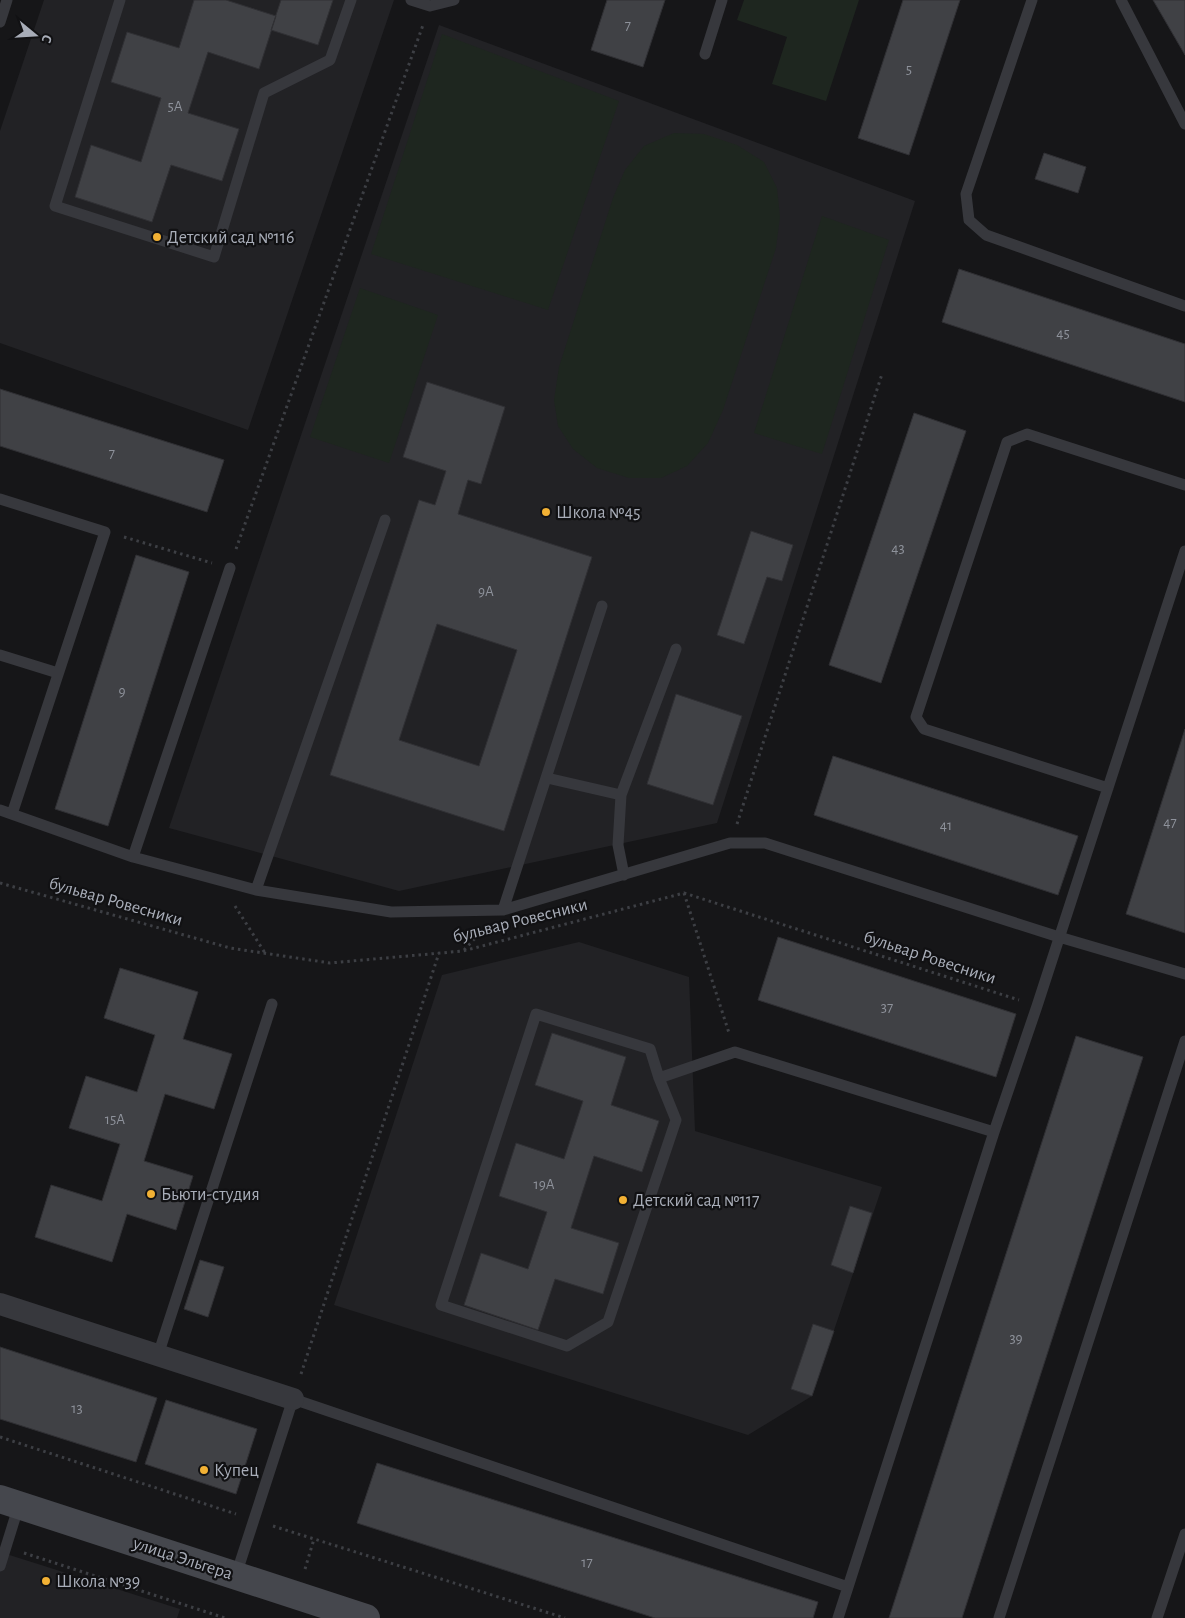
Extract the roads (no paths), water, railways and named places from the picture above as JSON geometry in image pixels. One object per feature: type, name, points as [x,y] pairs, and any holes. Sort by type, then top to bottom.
[{"type":"street","points":[[0,1304],[293,1399]]},
{"type":"street","name":"улица Эльгера","points":[[10,1502],[366,1618]]},
{"type":"lane","points":[[0,22],[7,0]]},
{"type":"lane","points":[[120,0],[55,206],[214,258],[264,93],[330,60],[351,0]]},
{"type":"lane","points":[[411,0],[430,6],[454,0]]},
{"type":"lane","points":[[705,54],[722,0]]},
{"type":"lane","points":[[1032,0],[966,194],[969,220],[986,235],[1185,306]]},
{"type":"lane","points":[[1121,0],[1185,122]]},
{"type":"lane","points":[[1108,788],[924,729],[916,717],[1007,442],[1027,434],[1185,484]]},
{"type":"lane","points":[[0,499],[105,532],[12,814]]},
{"type":"lane","points":[[256,890],[385,520]]},
{"type":"lane","points":[[838,1618],[994,1132],[1185,552]]},
{"type":"lane","points":[[133,857],[230,568]]},
{"type":"lane","points":[[503,910],[602,606]]},
{"type":"lane","points":[[624,874],[618,844],[621,795],[676,649]]},
{"type":"lane","points":[[0,656],[58,673]]},
{"type":"lane","points":[[547,778],[621,795]]},
{"type":"lane","points":[[0,810],[133,857],[256,890],[392,912],[503,910],[730,843],[765,843],[1059,937],[1185,974]]},
{"type":"lane","points":[[158,1355],[272,1004]]},
{"type":"lane","points":[[536,1014],[650,1049],[659,1078],[676,1120],[608,1322],[566,1346],[441,1305],[536,1014]]},
{"type":"lane","points":[[999,1618],[1185,1040]]},
{"type":"lane","points":[[659,1078],[735,1052],[994,1132]]},
{"type":"lane","points":[[236,1576],[293,1399],[848,1586]]},
{"type":"lane","points":[[0,1566],[10,1502]]},
{"type":"lane","points":[[1157,1618],[1185,1534]]},
{"type":"place","name":"Детский сад №116","points":[[157,237]]},
{"type":"place","name":"Школа №45","points":[[546,512]]},
{"type":"place","name":"Бьюти-студия","points":[[151,1194]]},
{"type":"place","name":"Детский сад №117","points":[[623,1200]]},
{"type":"place","name":"Купец","points":[[204,1470]]},
{"type":"place","name":"Школа №39","points":[[46,1581]]}]
